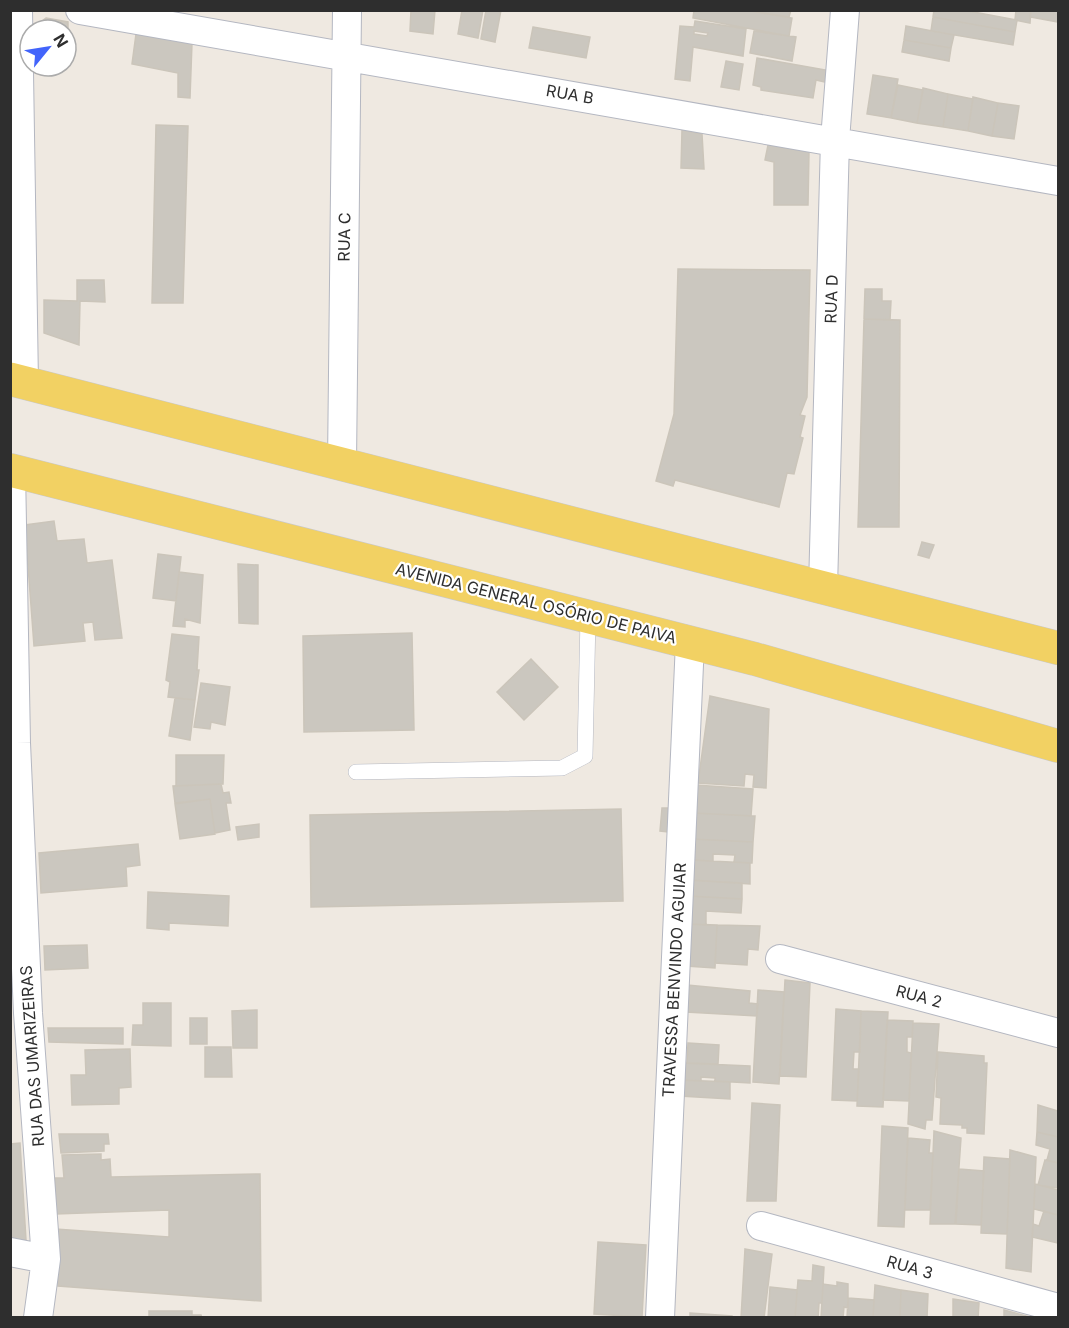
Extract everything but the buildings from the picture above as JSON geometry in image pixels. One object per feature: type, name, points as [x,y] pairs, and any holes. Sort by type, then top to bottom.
[{"type":"main road","points":[[17,381],[1059,648]]},
{"type":"main road","name":"AVENIDA GENERAL OSÓRIO DE PAIVA","points":[[11,470],[690,642],[1059,746]]},
{"type":"street","points":[[17,381],[18,10]]},
{"type":"street","name":"RUA B","points":[[81,10],[835,140],[1059,181]]},
{"type":"street","name":"RUA C","points":[[342,464],[347,10]]},
{"type":"street","name":"RUA D","points":[[823,588],[835,140],[845,10]]},
{"type":"street","name":"RUA DAS UMARIZEIRAS","points":[[11,470],[13,742],[19,1011],[46,1259],[38,1317]]},
{"type":"street","name":"TRAVESSA BENVINDO AGUIAR","points":[[660,1317],[690,642]]},
{"type":"street","name":"RUA 2","points":[[780,959],[1059,1033]]},
{"type":"street","name":"RUA 3","points":[[761,1226],[1059,1308]]},
{"type":"street","points":[[10,1252],[46,1259]]},
{"type":"lane","points":[[356,772],[562,768],[585,756],[588,617]]}]
